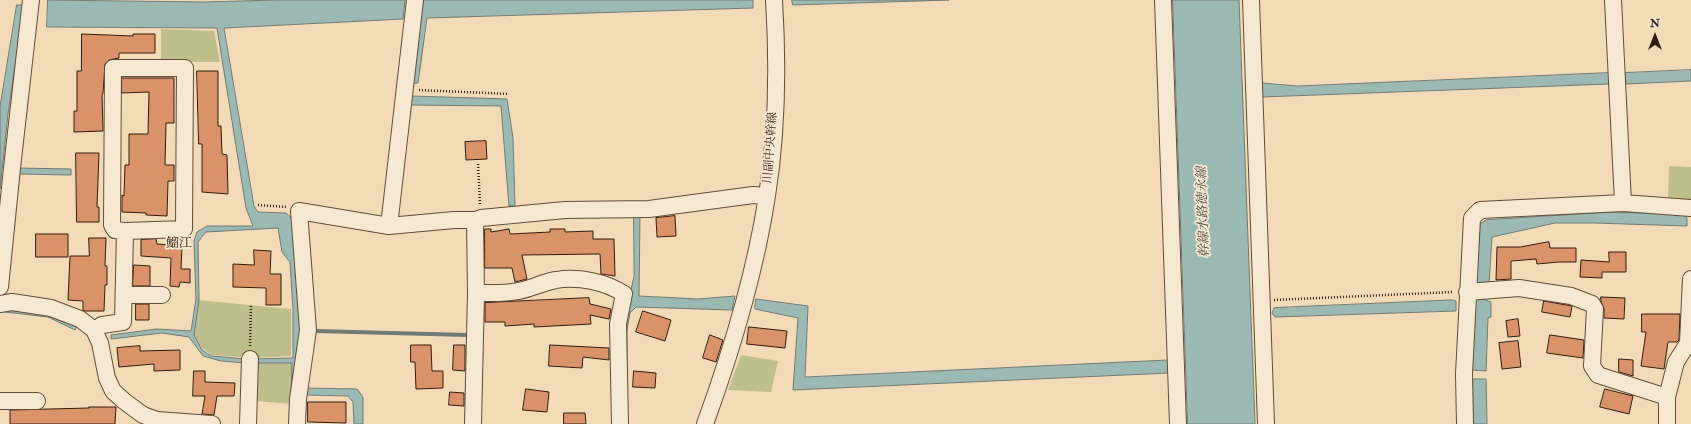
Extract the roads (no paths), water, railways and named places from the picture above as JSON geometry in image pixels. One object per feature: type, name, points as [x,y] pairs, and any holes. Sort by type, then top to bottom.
[{"type":"street","points":[[0,287],[6,168],[31,0]]},
{"type":"street","points":[[389,226],[415,0]]},
{"type":"street","name":"川副中央幹線","points":[[705,424],[719,386],[742,312],[758,248],[767,196],[772,148],[775,90],[774,0]]},
{"type":"street","points":[[1164,0],[1178,424]]},
{"type":"street","points":[[1251,0],[1266,424]]},
{"type":"street","points":[[1613,0],[1623,203]]},
{"type":"street","points":[[114,68],[184,68],[184,229],[125,231],[115,230],[112,225],[114,68]]},
{"type":"street","points":[[297,424],[298,399],[308,330],[299,211],[389,226],[565,210],[648,208],[753,195],[767,196]]},
{"type":"street","points":[[1465,424],[1464,374],[1467,292],[1472,218],[1480,210],[1623,203],[1691,208]]},
{"type":"street","points":[[473,424],[478,219]]},
{"type":"street","points":[[94,330],[102,325],[123,322],[125,231]]},
{"type":"street","points":[[476,293],[506,293],[520,291],[556,280],[572,278],[612,286],[624,294],[618,324],[620,424]]},
{"type":"street","points":[[1667,424],[1667,397],[1676,362],[1688,343],[1691,279]]},
{"type":"street","points":[[1467,292],[1519,288],[1571,296],[1592,304],[1595,309],[1592,366],[1598,375],[1667,397]]},
{"type":"street","points":[[124,295],[162,295]]},
{"type":"street","points":[[0,304],[12,302],[51,308],[80,319],[94,330],[100,343],[107,378],[114,391],[124,401],[143,415],[156,420],[212,424]]},
{"type":"street","points":[[248,424],[250,358]]},
{"type":"street","points":[[0,401],[37,401]]},
{"type":"water","points":[[48,0],[203,2],[276,0],[405,0],[403,19],[224,28],[254,206],[258,212],[286,213],[293,219],[301,331],[291,392],[292,363],[253,363],[253,359],[293,358],[293,310],[290,262],[282,252],[278,228],[206,232],[198,242],[199,300],[194,335],[202,350],[211,356],[246,359],[246,363],[221,361],[203,356],[189,337],[162,333],[111,339],[111,335],[157,329],[191,331],[196,299],[194,241],[197,232],[207,226],[253,226],[246,208],[217,28],[47,27]]},
{"type":"water","points":[[423,0],[753,0],[753,8],[427,18],[418,83],[414,83]]},
{"type":"water","points":[[792,0],[949,0],[793,5]]},
{"type":"water","name":"幹線水路徳永線","points":[[1173,0],[1239,0],[1255,424],[1188,424]]},
{"type":"water","points":[[17,5],[24,5],[8,114],[0,189],[0,107]]},
{"type":"water","points":[[1691,70],[1691,81],[1626,84],[1625,73]]},
{"type":"water","points":[[1609,73],[1609,84],[1262,97],[1262,83],[1297,86]]},
{"type":"water","points":[[412,96],[507,99],[513,138],[515,206],[509,206],[501,106],[410,105]]},
{"type":"water","points":[[19,168],[71,169],[71,175],[19,174]]},
{"type":"water","points":[[1610,212],[1682,214],[1687,218],[1687,226],[1555,223],[1492,237],[1489,285],[1476,284],[1480,224],[1486,220]]},
{"type":"water","points":[[634,216],[640,216],[639,296],[698,299],[735,296],[732,310],[636,307],[630,313],[627,330],[627,384],[622,383],[623,327],[634,276]]},
{"type":"water","points":[[1480,298],[1491,302],[1491,317],[1488,318],[1486,371],[1472,370],[1475,300]]},
{"type":"water","points":[[756,299],[808,306],[805,377],[1168,360],[1169,373],[793,390],[798,318],[755,309]]},
{"type":"water","points":[[1456,301],[1456,311],[1275,317],[1272,313],[1274,308]]},
{"type":"water","points":[[6,309],[50,313],[77,326],[75,330],[48,317],[5,312]]},
{"type":"water","points":[[1473,379],[1486,379],[1487,424],[1473,424]]},
{"type":"water","points":[[305,388],[357,389],[363,397],[363,424],[354,424],[353,402],[348,396],[303,395]]},
{"type":"waterway","points":[[316,331],[467,335]]},
{"type":"district","name":"鰡江","points":[[179,244]]}]
